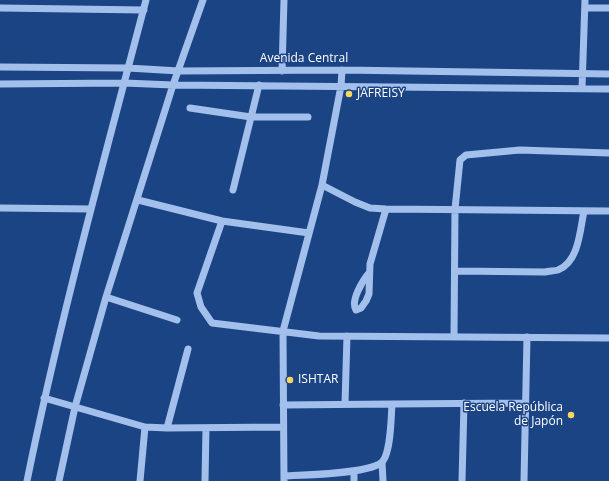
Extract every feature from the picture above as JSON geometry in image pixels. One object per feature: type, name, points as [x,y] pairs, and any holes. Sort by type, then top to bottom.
[{"type":"street","points":[[26,481],[44,398],[90,209],[146,0]]},
{"type":"street","points":[[59,481],[75,406],[106,297],[138,200],[173,85],[203,0]]},
{"type":"street","points":[[282,70],[284,0]]},
{"type":"street","points":[[582,88],[585,4],[609,8]]},
{"type":"street","points":[[0,8],[144,10]]},
{"type":"street","name":"Avenida Central","points":[[0,67],[609,74]]},
{"type":"street","points":[[342,70],[341,86],[322,185],[283,331],[284,479],[354,471],[371,468],[382,462]]},
{"type":"street","points":[[0,84],[124,83],[173,85],[609,89]]},
{"type":"street","points":[[233,190],[259,85]]},
{"type":"street","points":[[190,108],[251,117],[308,117]]},
{"type":"street","points":[[454,337],[455,209],[460,160],[466,155],[520,150],[609,154]]},
{"type":"street","points":[[322,185],[370,208],[609,211]]},
{"type":"street","points":[[138,200],[222,221],[309,233]]},
{"type":"street","points":[[0,208],[90,209]]},
{"type":"street","points":[[369,273],[370,264],[386,209]]},
{"type":"street","points":[[455,271],[545,272],[558,270],[569,262],[576,250],[584,211]]},
{"type":"street","points":[[222,221],[197,293],[201,307],[212,323],[319,336],[609,338]]},
{"type":"street","points":[[106,297],[177,320]]},
{"type":"street","points":[[345,404],[347,336]]},
{"type":"street","points":[[524,481],[526,337]]},
{"type":"street","points":[[167,428],[188,349]]},
{"type":"street","points":[[44,398],[145,427],[283,427]]},
{"type":"street","points":[[462,481],[464,403]]},
{"type":"street","points":[[283,405],[526,403]]},
{"type":"street","points":[[383,481],[382,462],[387,453],[392,404]]},
{"type":"street","points":[[140,481],[145,427]]},
{"type":"street","points":[[205,481],[206,428]]},
{"type":"street","points":[[354,471],[354,481]]},
{"type":"place","name":"JAFREISY","points":[[349,94]]},
{"type":"place","name":"ISHTAR","points":[[290,380]]},
{"type":"place","name":"Escuela República de Japón","points":[[571,415]]}]
